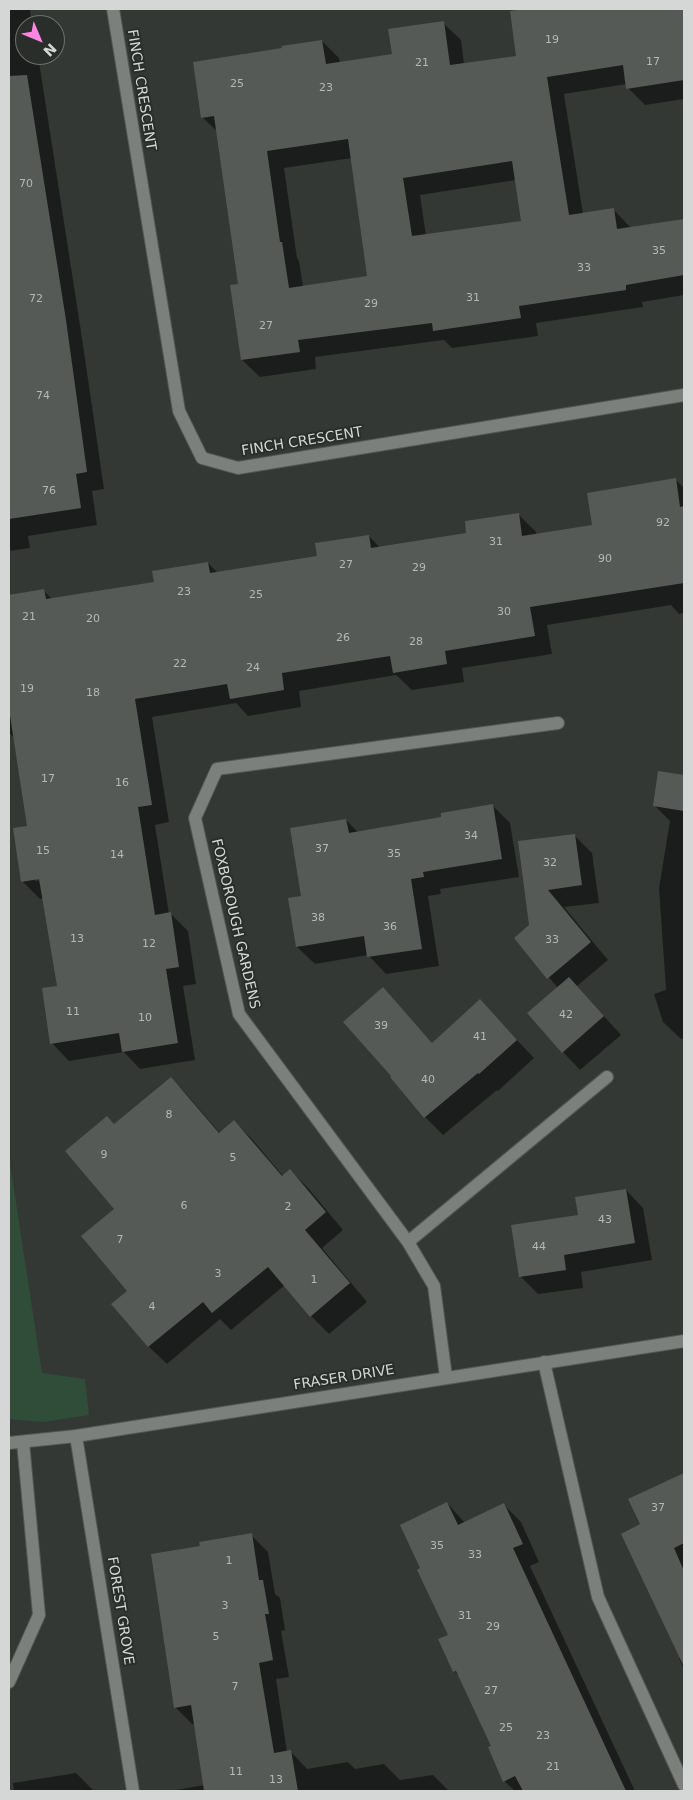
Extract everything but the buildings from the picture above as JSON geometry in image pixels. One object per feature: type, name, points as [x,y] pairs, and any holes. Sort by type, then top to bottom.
[{"type":"street","name":"FINCH CRESCENT","points":[[112,9],[179,411],[202,458],[238,468],[684,395]]},
{"type":"street","name":"FOXBOROUGH GARDENS","points":[[408,1242],[239,1014],[195,818],[217,769],[558,723]]},
{"type":"street","points":[[446,1377],[434,1286],[408,1242],[608,1077]]},
{"type":"street","name":"FRASER DRIVE","points":[[9,1443],[76,1436],[684,1341]]},
{"type":"street","points":[[544,1362],[598,1598],[684,1786]]},
{"type":"street","name":"FOREST GROVE","points":[[76,1436],[133,1791]]},
{"type":"street","points":[[9,1682],[39,1615],[23,1442]]},
{"type":"green space","points":[[9,1157],[42,1373],[85,1379],[89,1415],[43,1422],[9,1419]]}]
